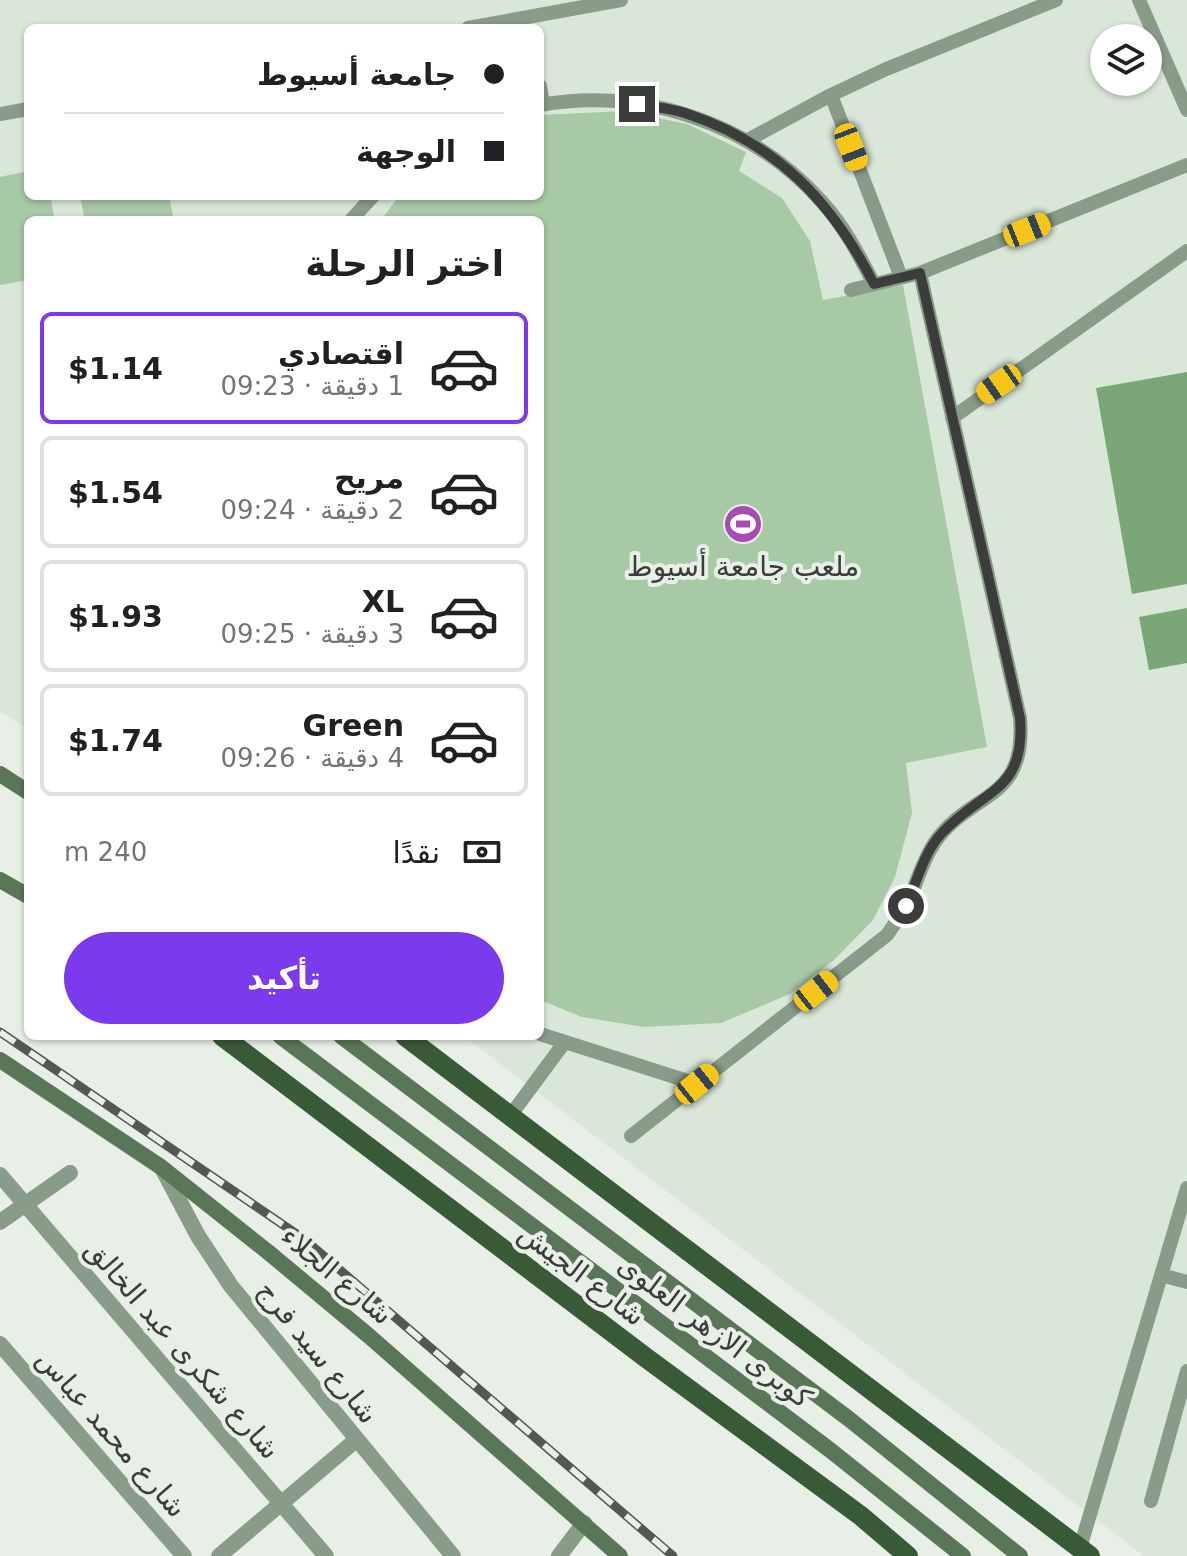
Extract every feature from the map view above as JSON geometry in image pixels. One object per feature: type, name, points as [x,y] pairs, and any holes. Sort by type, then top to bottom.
[{"type":"main road","points":[[0,774],[24,789]]},
{"type":"main road","points":[[0,880],[24,894]]},
{"type":"main road","name":"شارع الجيش","points":[[227,1040],[632,1348],[861,1516],[908,1556]]},
{"type":"main road","name":"كوبرى الازهر العلوى","points":[[285,1040],[830,1450],[963,1556]]},
{"type":"main road","name":"كوبرى الازهر العلوى","points":[[346,1040],[849,1419],[1020,1556]]},
{"type":"main road","points":[[410,1040],[1085,1552]]},
{"type":"main road","name":"شارع الجلاء","points":[[0,1060],[161,1167],[369,1336],[620,1556]]},
{"type":"street","name":"شارع سيد فرج","points":[[161,1167],[214,1263],[453,1556]]},
{"type":"street","points":[[0,1222],[70,1173]]},
{"type":"street","name":"شارع شكرى عبد الخالق","points":[[0,1175],[326,1556]]},
{"type":"street","name":"شارع محمد عباس","points":[[0,1344],[184,1556]]},
{"type":"street","points":[[219,1556],[356,1440]]},
{"type":"street","points":[[559,1556],[584,1523]]},
{"type":"lane","points":[[509,24],[621,0]]},
{"type":"lane","points":[[748,140],[831,95],[1056,0]]},
{"type":"lane","points":[[1139,0],[1187,110]]},
{"type":"lane","points":[[831,95],[901,277]]},
{"type":"lane","points":[[544,105],[613,100],[683,112],[748,140],[800,179],[822,202],[842,228],[874,284]]},
{"type":"lane","points":[[0,114],[24,110]]},
{"type":"lane","points":[[851,290],[920,273],[1187,165]]},
{"type":"lane","points":[[355,216],[369,200]]},
{"type":"lane","points":[[952,418],[1187,251]]},
{"type":"lane","points":[[631,1136],[887,935],[906,906],[933,845],[954,821],[1001,788],[1020,753],[1020,718],[920,273]]},
{"type":"lane","points":[[544,1036],[697,1084]]},
{"type":"lane","points":[[510,1116],[564,1043]]},
{"type":"lane","points":[[1085,1552],[1187,1188]]},
{"type":"lane","points":[[1161,1275],[1187,1282]]},
{"type":"lane","points":[[1151,1501],[1187,1371]]},
{"type":"shaded area","points":[[0,0],[1187,0],[1187,1556],[1144,1556],[469,1040],[544,1040],[544,216],[24,216],[24,727],[0,711]]},
{"type":"shaded area","name":"ملعب جامعة أسيوط","points":[[624,111],[687,124],[746,152],[739,171],[782,198],[810,241],[823,300],[903,285],[987,747],[906,763],[912,813],[895,877],[873,920],[834,960],[790,994],[721,1023],[644,1027],[582,1017],[544,1002],[544,216],[384,216],[396,200],[544,200],[544,115]]},
{"type":"shaded area","points":[[24,172],[24,200],[51,200],[54,216],[24,216],[24,281],[0,285],[0,177]]},
{"type":"shaded area","points":[[81,200],[170,200],[173,216],[84,216]]},
{"type":"shaded area","points":[[1187,372],[1187,584],[1132,594],[1096,388]]},
{"type":"shaded area","points":[[1187,608],[1187,663],[1149,670],[1139,617]]},
{"type":"railway","points":[[0,1032],[304,1239],[673,1556]]},
{"type":"place","name":"ملعب جامعة أسيوط","points":[[743,524]]},
{"type":"route","points":[[637,104],[683,112],[748,140],[775,159],[822,202],[842,228],[874,284],[920,273],[1022,735],[1020,753],[1008,778],[1001,788],[954,821],[940,835],[927,855],[906,906]]}]
